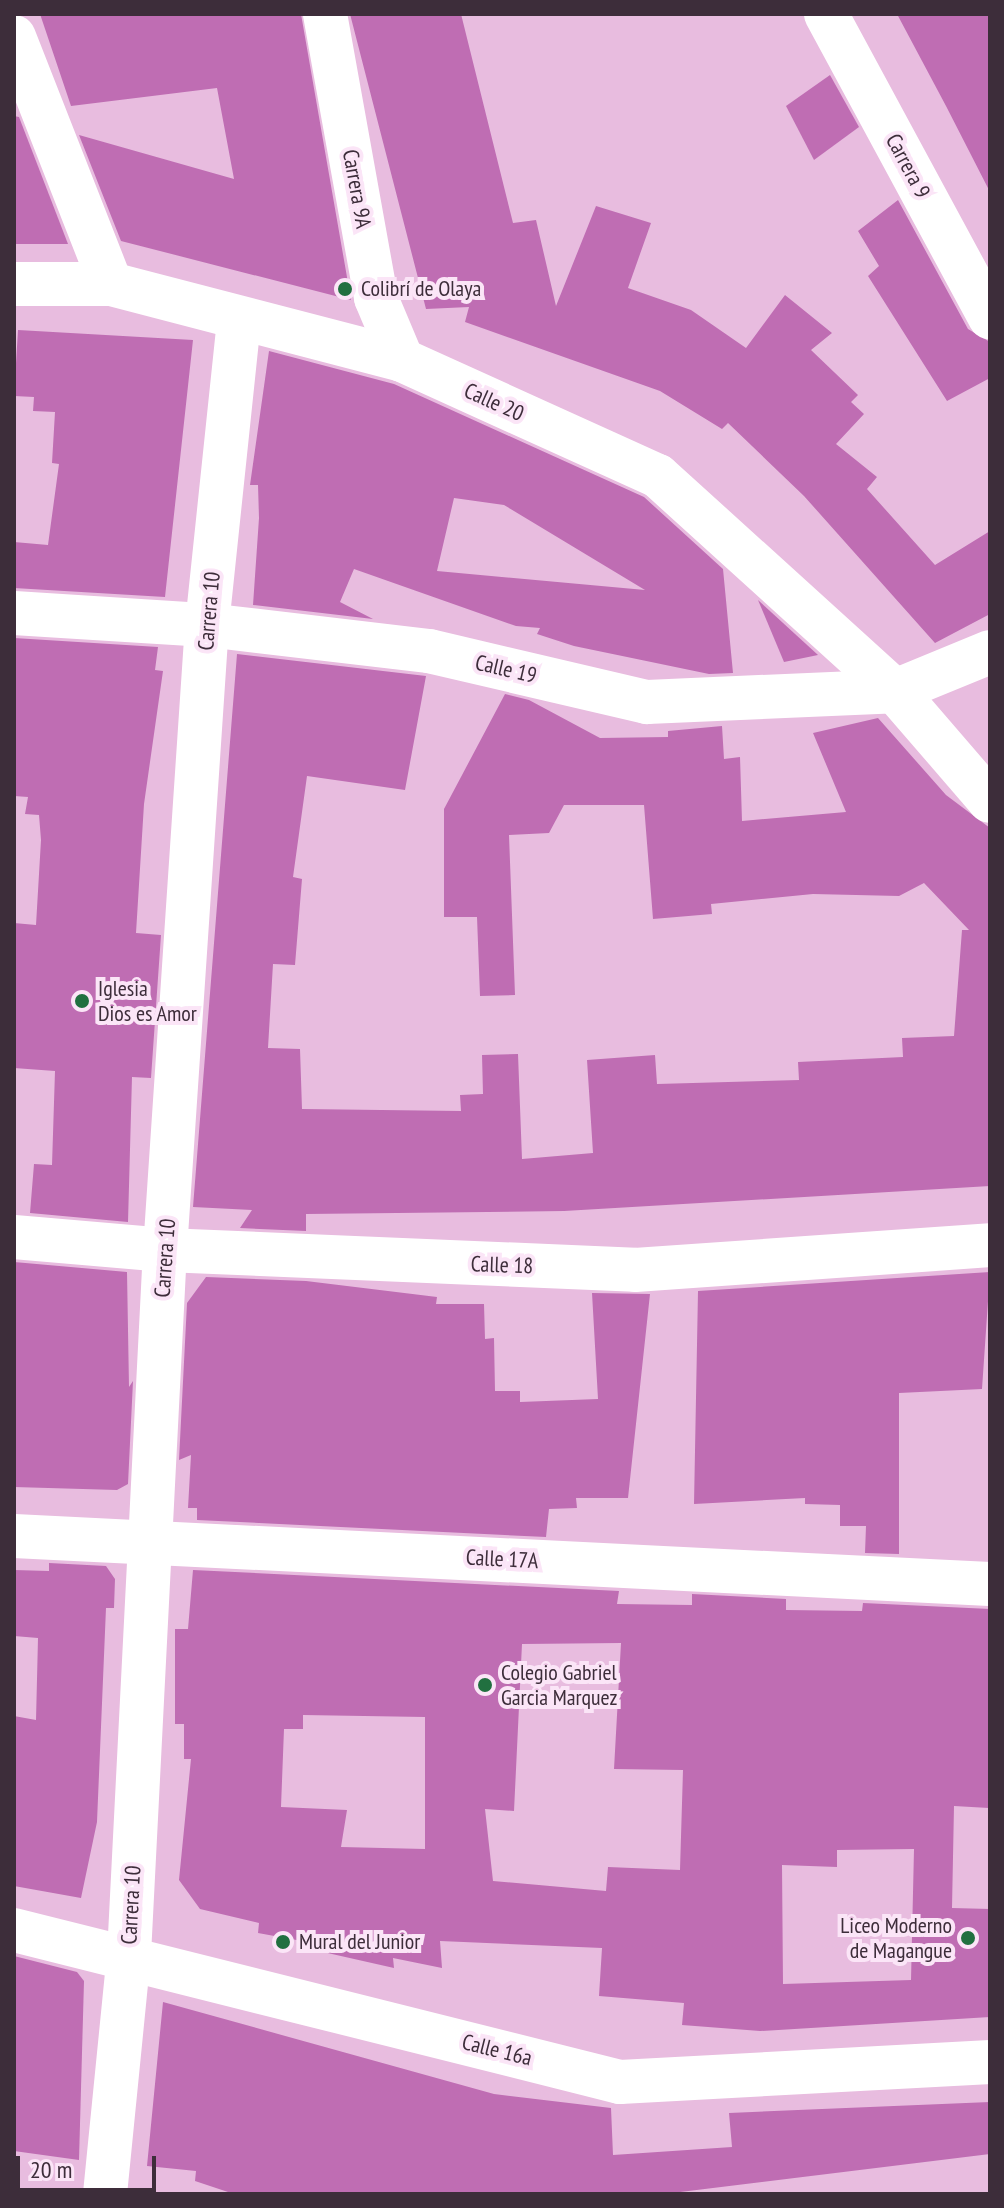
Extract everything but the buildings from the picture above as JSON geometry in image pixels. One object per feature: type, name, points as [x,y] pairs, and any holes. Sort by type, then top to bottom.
[{"type":"street","name":"Carrera 9A","points":[[325,14],[376,298],[402,360]]},
{"type":"street","name":"Carrera 9","points":[[826,14],[990,317]]},
{"type":"street","points":[[14,37],[111,284]]},
{"type":"street","name":"Calle 20","points":[[14,284],[111,284],[239,322],[402,360],[658,476],[895,691],[990,801]]},
{"type":"street","name":"Carrera 10","points":[[105,2194],[129,1955],[165,1250],[207,625],[239,322]]},
{"type":"street","name":"Calle 19","points":[[14,613],[207,625],[429,651],[647,702],[895,691],[990,652]]},
{"type":"street","name":"Calle 18","points":[[14,1237],[165,1250],[635,1270],[990,1245]]},
{"type":"street","name":"Calle 17A","points":[[14,1536],[148,1540],[990,1584]]},
{"type":"street","name":"Calle 16a","points":[[14,1930],[129,1955],[620,2082],[990,2062]]},
{"type":"place","name":"Colibrí de Olaya","points":[[345,289]]},
{"type":"place","name":"Iglesia Dios es Amor","points":[[82,1001]]},
{"type":"place","name":"Colegio Gabriel Garcia Marquez","points":[[485,1685]]},
{"type":"place","name":"Liceo Moderno de Magangue","points":[[968,1938]]},
{"type":"place","name":"Mural del Junior","points":[[283,1942]]}]
